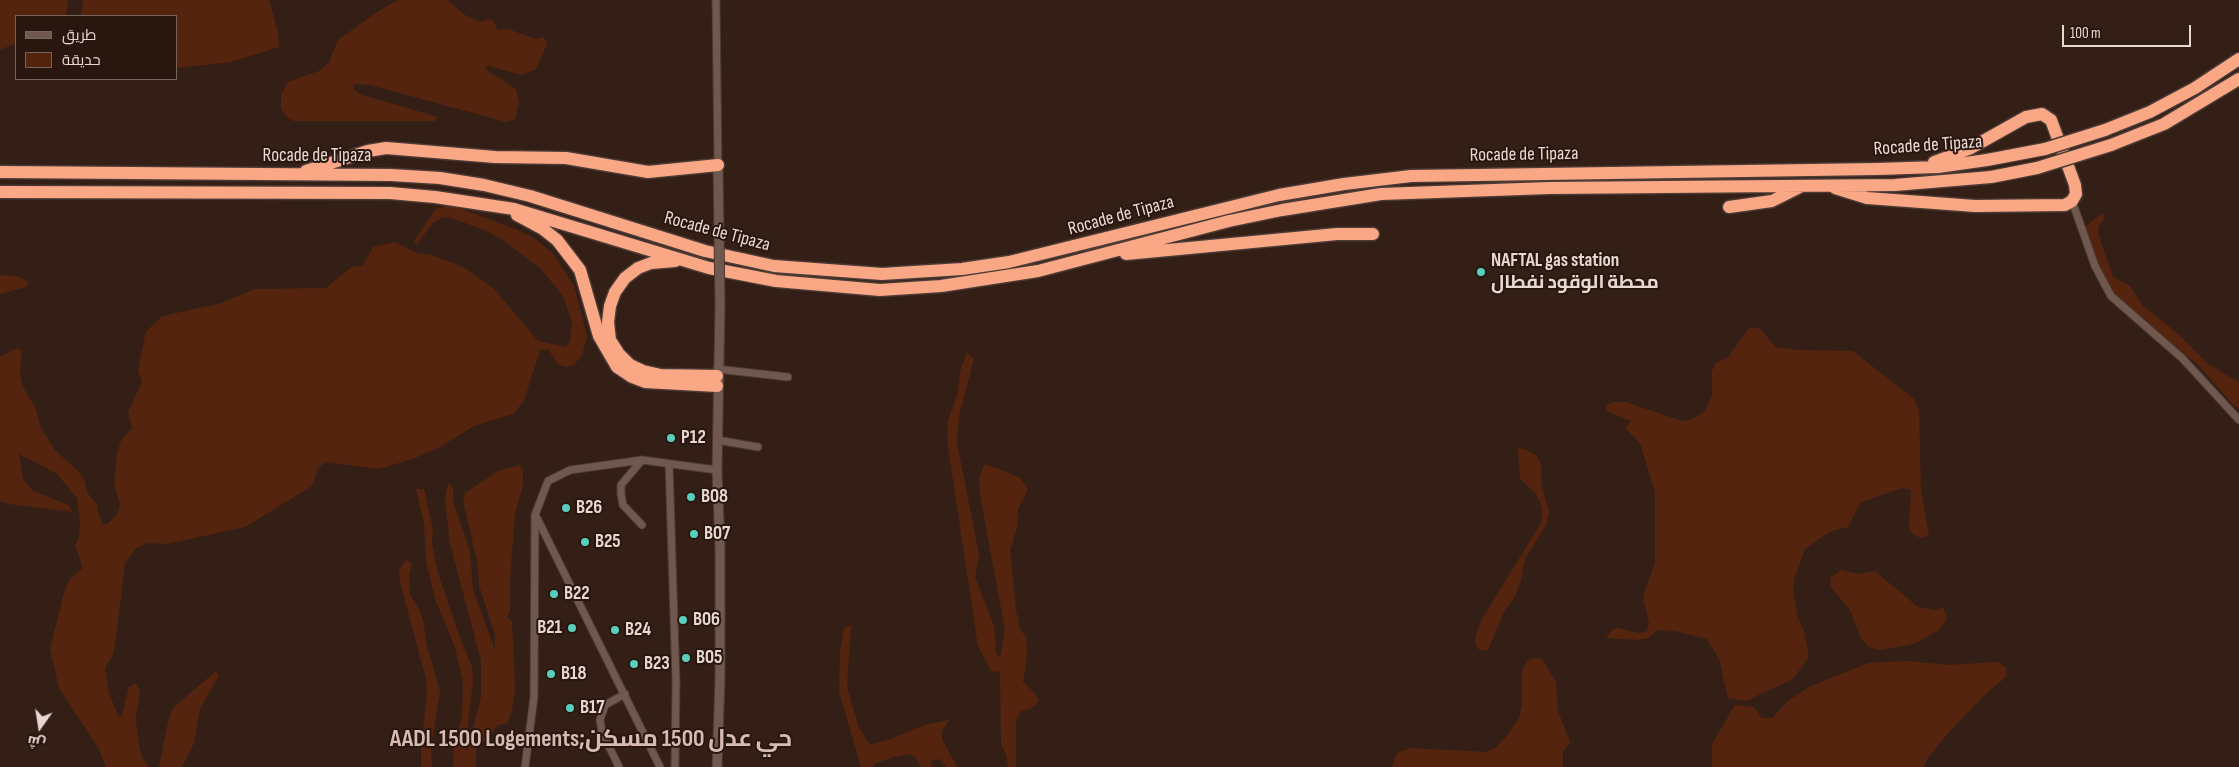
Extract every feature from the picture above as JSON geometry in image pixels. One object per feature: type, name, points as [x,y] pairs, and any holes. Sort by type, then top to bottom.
[{"type":"highway","name":"Rocade de Tipaza","points":[[0,172],[292,176],[391,175],[440,178],[484,185],[538,198],[705,251],[774,266],[882,274],[962,269],[1009,262],[1279,195],[1394,178],[1487,173],[1923,168],[1987,160],[2045,148],[2105,130],[2150,112],[2188,92],[2239,59]]},
{"type":"highway","name":"Rocade de Tipaza","points":[[0,192],[390,193],[482,202],[552,219],[709,268],[776,281],[880,290],[941,286],[1038,272],[1282,210],[1381,194],[1504,189],[1896,185],[1991,177],[2037,168],[2111,145],[2164,124],[2239,78]]},
{"type":"highway","points":[[1830,186],[1867,198],[1975,206],[2060,206],[2072,201],[2076,194],[2075,185],[2051,120],[2042,114],[2026,117],[1959,154],[1923,168]]},
{"type":"highway","points":[[292,176],[368,151],[386,148],[495,157],[566,158],[648,172],[718,166]]},
{"type":"highway","points":[[1729,207],[1772,201],[1802,186]]},
{"type":"highway","points":[[482,202],[505,209],[543,229],[570,255],[580,270],[586,286],[599,336],[617,367],[632,378],[645,382],[718,377]]},
{"type":"highway","points":[[1103,254],[1140,253],[1337,234],[1373,234]]},
{"type":"highway","points":[[709,268],[682,261],[666,260],[638,268],[625,278],[615,292],[610,306],[608,322],[610,340],[619,354],[630,365],[643,371],[661,374],[718,377]]},
{"type":"street","points":[[716,0],[720,306],[717,440],[720,669],[717,767]]},
{"type":"street","points":[[2072,201],[2095,266],[2111,296],[2182,358],[2239,420]]},
{"type":"street","points":[[718,377],[788,377]]},
{"type":"street","points":[[717,440],[758,446]]},
{"type":"street","points":[[525,767],[534,697],[535,515],[548,481],[570,470],[642,460],[717,470]]},
{"type":"street","points":[[642,460],[620,485],[623,505],[642,525]]},
{"type":"street","points":[[670,464],[676,681],[675,767]]},
{"type":"street","points":[[535,515],[660,767]]},
{"type":"street","points":[[619,767],[602,732],[600,720],[605,705],[625,694]]},
{"type":"green space","points":[[0,0],[68,0],[66,15],[15,15],[15,43],[0,50]]},
{"type":"green space","points":[[83,0],[269,0],[278,32],[279,47],[231,62],[178,68],[178,15],[81,15]]},
{"type":"green space","points":[[398,0],[447,0],[465,15],[479,22],[492,19],[498,30],[508,29],[535,39],[544,37],[547,44],[536,69],[522,75],[485,65],[488,71],[516,89],[519,103],[515,119],[506,122],[370,85],[355,84],[353,89],[362,95],[438,117],[435,121],[294,121],[287,117],[281,108],[281,95],[288,82],[319,71],[329,62],[338,40],[377,12]]},
{"type":"green space","points":[[451,205],[520,231],[532,237],[552,252],[574,286],[587,336],[582,355],[574,365],[565,367],[558,364],[548,349],[540,350],[524,401],[513,414],[474,426],[442,446],[413,459],[379,469],[326,462],[318,468],[312,486],[245,527],[167,544],[147,543],[135,549],[125,563],[115,645],[112,657],[105,668],[109,693],[119,718],[122,715],[129,687],[135,683],[140,691],[136,717],[137,733],[141,755],[148,767],[106,767],[99,749],[59,688],[50,648],[65,589],[71,578],[83,568],[75,545],[79,538],[80,523],[77,498],[57,474],[19,454],[23,479],[33,491],[69,505],[72,512],[9,504],[0,501],[0,357],[17,348],[22,351],[20,373],[23,387],[36,409],[40,426],[55,450],[80,473],[85,482],[87,492],[97,505],[103,525],[109,523],[118,513],[120,504],[114,484],[117,453],[121,441],[132,428],[128,412],[142,382],[138,370],[146,331],[163,316],[222,303],[254,289],[326,288],[353,266],[362,267],[373,247],[395,242],[416,253],[431,255],[463,267],[494,289],[538,341],[566,347],[570,341],[572,322],[563,296],[540,268],[502,240],[489,232],[452,218],[443,217],[433,223],[417,244],[414,241],[436,209]]},
{"type":"green space","points":[[2102,213],[2105,217],[2099,226],[2098,233],[2113,277],[2130,286],[2142,305],[2176,332],[2209,365],[2239,382],[2239,408],[2235,407],[2199,366],[2116,296],[2108,286],[2085,227]]},
{"type":"green space","points":[[0,275],[17,276],[29,282],[26,287],[0,294]]},
{"type":"green space","points":[[1750,327],[1761,329],[1775,347],[1798,350],[1853,351],[1914,399],[1919,410],[1921,490],[1929,535],[1921,538],[1914,535],[1909,528],[1911,490],[1902,488],[1861,502],[1848,527],[1829,532],[1805,549],[1794,579],[1793,591],[1798,618],[1804,631],[1809,657],[1793,679],[1746,701],[1728,698],[1719,659],[1707,639],[1675,631],[1658,630],[1648,638],[1637,640],[1606,638],[1612,630],[1617,628],[1639,633],[1647,631],[1649,622],[1643,597],[1655,562],[1655,492],[1640,443],[1625,428],[1631,421],[1607,411],[1606,406],[1613,402],[1625,402],[1682,421],[1693,419],[1705,411],[1712,395],[1712,371],[1716,363],[1728,357]]},
{"type":"green space","points":[[967,353],[974,359],[959,416],[957,443],[979,554],[975,577],[994,626],[996,653],[1000,657],[1005,630],[980,495],[979,478],[984,465],[988,465],[1019,477],[1028,489],[1018,509],[1017,528],[1010,551],[1016,609],[1020,629],[1026,637],[1027,654],[1023,682],[1035,693],[1039,701],[1031,709],[1021,711],[1016,720],[1016,767],[1008,767],[1006,755],[1001,744],[1000,672],[991,671],[978,646],[947,440],[948,420],[957,396],[961,368]]},
{"type":"green space","points":[[1518,448],[1525,449],[1536,455],[1541,464],[1542,488],[1549,512],[1546,525],[1525,559],[1520,584],[1514,598],[1504,612],[1488,650],[1481,650],[1477,648],[1475,642],[1482,619],[1542,521],[1542,508],[1536,494],[1520,479]]},
{"type":"green space","points":[[520,465],[523,471],[523,485],[515,514],[510,578],[510,612],[507,617],[512,622],[515,690],[512,711],[507,723],[498,725],[488,738],[476,747],[476,767],[453,767],[454,746],[462,717],[463,682],[455,647],[435,599],[426,560],[424,524],[416,489],[424,489],[433,530],[432,544],[438,573],[472,667],[473,681],[465,747],[467,752],[481,697],[481,660],[450,544],[445,499],[448,483],[453,488],[453,502],[470,551],[473,590],[495,650],[495,635],[479,585],[478,566],[463,500],[465,493],[498,471]]},
{"type":"green space","points":[[406,560],[412,564],[409,576],[410,595],[419,609],[424,623],[426,642],[440,692],[431,746],[432,767],[421,767],[421,746],[427,695],[426,679],[400,582],[399,570]]},
{"type":"green space","points":[[1841,570],[1858,574],[1875,571],[1918,607],[1936,610],[1943,607],[1947,619],[1939,630],[1914,644],[1881,650],[1869,647],[1861,638],[1850,610],[1831,587],[1830,578]]},
{"type":"green space","points":[[851,625],[847,687],[859,728],[870,745],[924,725],[949,720],[942,731],[942,739],[957,767],[946,767],[939,759],[930,761],[932,767],[921,767],[916,757],[909,754],[874,764],[874,767],[861,767],[839,692],[840,650],[844,628]]},
{"type":"green space","points":[[1533,658],[1542,659],[1556,682],[1558,711],[1570,742],[1563,752],[1563,767],[1392,767],[1396,755],[1401,751],[1412,748],[1486,752],[1495,748],[1506,737],[1519,718],[1522,703],[1522,670],[1527,662]]},
{"type":"green space","points":[[1906,661],[1948,665],[1999,662],[2006,668],[2007,676],[1987,693],[1946,735],[1927,759],[1924,767],[1712,767],[1712,744],[1735,705],[1754,707],[1762,718],[1772,718],[1788,701],[1809,687],[1868,663]]},
{"type":"green space","points":[[216,671],[219,675],[200,709],[194,743],[182,767],[159,767],[169,717],[174,707]]},
{"type":"place","name":"NAFTAL gas station محطة الوقود نفطال","points":[[1481,272]]},
{"type":"place","name":"P12","points":[[671,438]]},
{"type":"place","name":"B08","points":[[691,497]]},
{"type":"place","name":"B26","points":[[566,508]]},
{"type":"place","name":"B07","points":[[694,534]]},
{"type":"place","name":"B25","points":[[585,542]]},
{"type":"place","name":"B22","points":[[554,594]]},
{"type":"place","name":"B06","points":[[683,620]]},
{"type":"place","name":"B21","points":[[572,628]]},
{"type":"place","name":"B24","points":[[615,630]]},
{"type":"place","name":"B05","points":[[686,658]]},
{"type":"place","name":"B23","points":[[634,664]]},
{"type":"place","name":"B18","points":[[551,674]]},
{"type":"place","name":"B17","points":[[570,708]]},
{"type":"district","name":"AADL 1500 Logements;حي عدل 1500 مسكن","points":[[591,740]]}]
